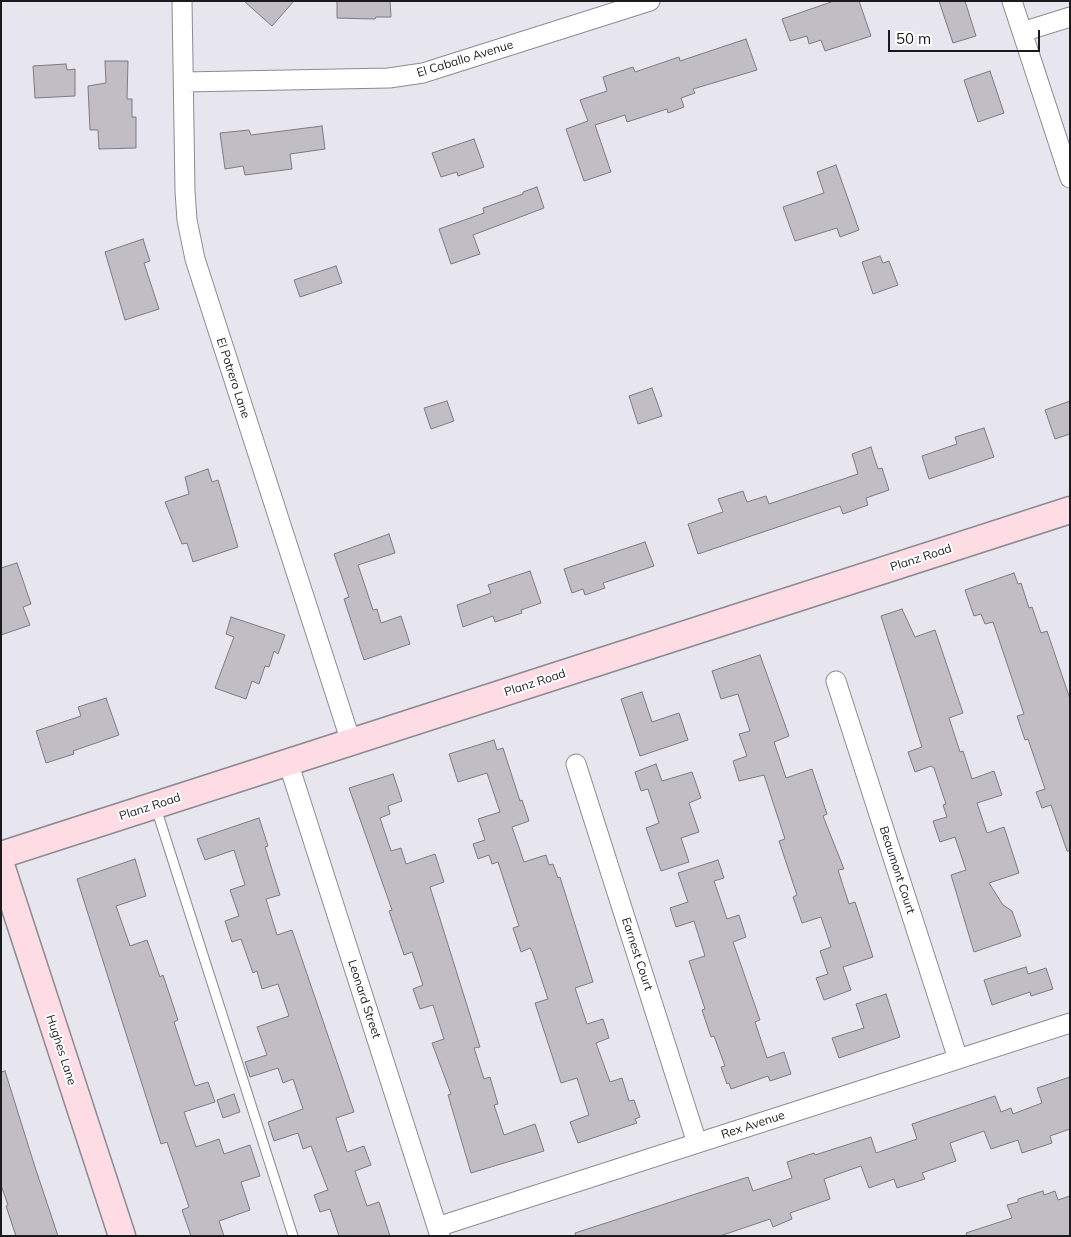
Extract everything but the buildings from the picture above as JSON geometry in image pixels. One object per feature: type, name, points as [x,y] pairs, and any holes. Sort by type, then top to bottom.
[{"type":"street","name":"El Potrero Lane","points":[[182,1],[187,220],[195,258],[351,742]]},
{"type":"street","name":"El Caballo Avenue","points":[[184,82],[389,78],[423,73],[650,1]]},
{"type":"street","points":[[1012,1],[1070,178]]},
{"type":"street","points":[[1022,32],[1070,17]]},
{"type":"street","name":"Planz Road","points":[[1,855],[1070,510]]},
{"type":"street","name":"Beaumont Court","points":[[836,680],[958,1059]]},
{"type":"street","name":"Leonard Street","points":[[288,762],[438,1231]]},
{"type":"street","name":"Earnest Court","points":[[576,764],[698,1143]]},
{"type":"street","name":"Hughes Lane","points":[[1,865],[122,1236]]},
{"type":"street","name":"Rex Avenue","points":[[438,1231],[698,1143],[1070,1023]]},
{"type":"lane","points":[[155,805],[293,1236]]}]
